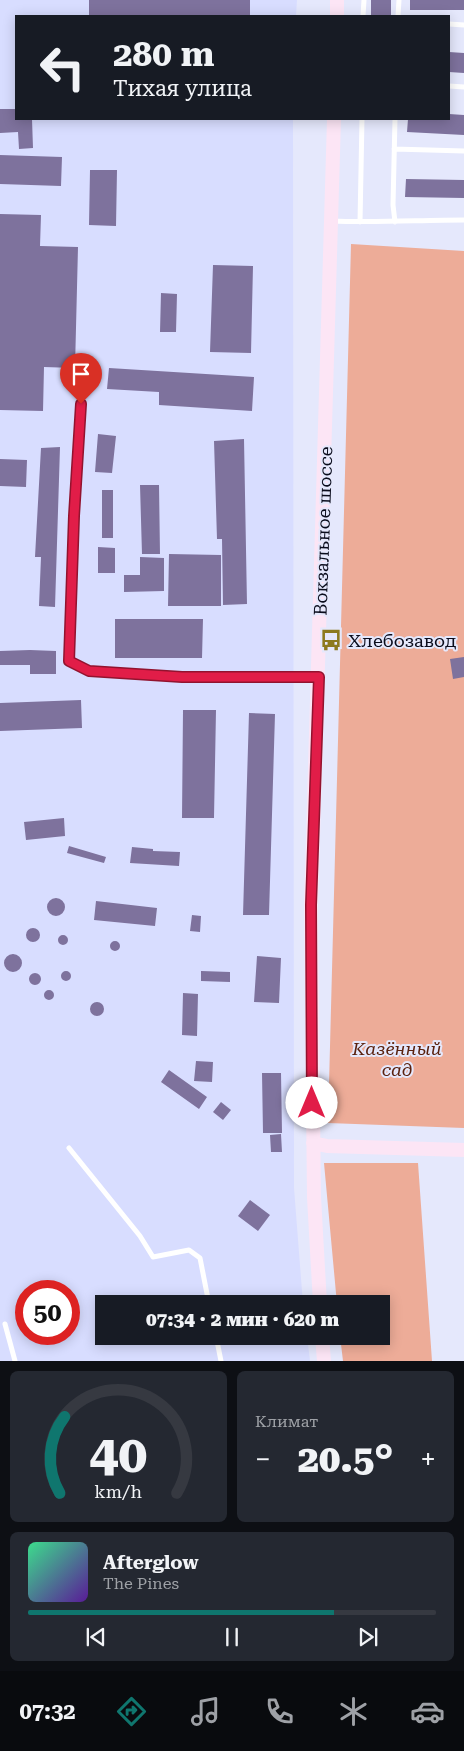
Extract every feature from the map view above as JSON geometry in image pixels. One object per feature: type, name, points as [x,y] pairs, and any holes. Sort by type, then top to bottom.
[{"type":"main road","points":[[337,0],[337,15]]},
{"type":"main road","name":"Вокзальное шоссе","points":[[319,1295],[314,1197],[311,905],[334,120]]},
{"type":"main road","points":[[313,1143],[327,1146],[464,1150]]},
{"type":"main road","points":[[323,1345],[324,1361]]},
{"type":"lane","points":[[364,0],[364,15]]},
{"type":"lane","points":[[398,0],[398,15]]},
{"type":"lane","points":[[450,24],[464,25]]},
{"type":"lane","points":[[450,86],[464,87]]},
{"type":"lane","points":[[360,222],[362,120]]},
{"type":"lane","points":[[395,120],[393,205],[395,222]]},
{"type":"lane","points":[[394,149],[464,151]]},
{"type":"lane","points":[[332,221],[464,220]]},
{"type":"lane","points":[[81,404],[74,516],[69,661],[89,671],[98,672],[182,677],[319,677]]},
{"type":"lane","points":[[69,1148],[140,1236],[153,1257],[189,1250],[200,1258],[207,1295]]},
{"type":"lane","points":[[5,1324],[15,1361]]},
{"type":"lane","points":[[218,1345],[221,1361]]},
{"type":"shaded area","points":[[0,0],[297,0],[296,15],[15,15],[15,120],[293,120],[294,1188],[302,1295],[95,1295],[95,1345],[308,1345],[310,1361],[0,1361]]},
{"type":"green space","name":"Казённый сад","points":[[351,244],[464,251],[464,1128],[328,1123]]},
{"type":"green space","points":[[324,1163],[418,1163],[432,1361],[343,1361],[341,1345],[390,1345],[390,1295],[336,1295]]},
{"type":"building","points":[[89,0],[250,0],[250,15],[89,15]]},
{"type":"building","points":[[371,0],[391,0],[391,15],[371,15]]},
{"type":"building","points":[[410,0],[464,0],[464,10],[410,10]]},
{"type":"building","points":[[450,52],[464,53],[464,73],[450,72]]},
{"type":"building","points":[[0,109],[15,109],[15,120],[32,120],[33,148],[19,149],[18,132],[0,133]]},
{"type":"building","points":[[450,114],[464,115],[464,135],[407,132],[408,120],[450,120]]},
{"type":"building","points":[[0,155],[62,157],[61,186],[0,184]]},
{"type":"building","points":[[90,170],[117,170],[116,226],[89,225]]},
{"type":"building","points":[[406,179],[464,180],[464,198],[405,197]]},
{"type":"building","points":[[0,214],[41,215],[40,246],[78,247],[75,368],[44,367],[43,411],[0,410]]},
{"type":"building","points":[[213,265],[253,266],[251,353],[210,352]]},
{"type":"building","points":[[161,293],[177,294],[176,332],[160,332]]},
{"type":"building","points":[[109,368],[254,377],[252,411],[159,405],[159,392],[107,389]]},
{"type":"building","points":[[98,434],[116,436],[112,473],[95,472]]},
{"type":"building","points":[[244,439],[247,604],[223,605],[222,539],[217,539],[214,441]]},
{"type":"building","points":[[60,447],[55,607],[39,606],[41,557],[35,557],[41,448]]},
{"type":"building","points":[[0,459],[27,460],[26,487],[0,486]]},
{"type":"building","points":[[140,485],[159,485],[160,554],[142,554]]},
{"type":"building","points":[[102,490],[113,490],[113,538],[102,538]]},
{"type":"building","points":[[98,547],[115,548],[115,573],[98,573]]},
{"type":"building","points":[[169,554],[221,555],[221,606],[168,606]]},
{"type":"building","points":[[140,557],[164,558],[164,591],[124,592],[124,575],[140,575]]},
{"type":"building","points":[[115,619],[203,619],[202,658],[115,658]]},
{"type":"building","points":[[0,651],[56,651],[56,674],[30,674],[30,665],[0,665]]},
{"type":"building","points":[[464,657],[464,677],[453,679],[450,659]]},
{"type":"building","points":[[81,700],[82,728],[0,731],[0,703]]},
{"type":"building","points":[[183,710],[216,710],[214,818],[182,818]]},
{"type":"building","points":[[249,713],[275,714],[269,915],[243,915]]},
{"type":"building","points":[[64,818],[65,836],[26,840],[24,822]]},
{"type":"building","points":[[69,846],[106,857],[104,863],[67,853]]},
{"type":"building","points":[[132,847],[153,849],[153,851],[180,852],[179,866],[130,863]]},
{"type":"building","points":[[56,898],[62,901],[65,907],[62,913],[56,916],[50,913],[47,907],[50,901]]},
{"type":"building","points":[[96,901],[157,908],[155,926],[94,920]]},
{"type":"building","points":[[192,915],[201,916],[200,932],[190,931]]},
{"type":"building","points":[[30,928],[36,928],[40,935],[36,942],[30,942],[26,938],[26,932]]},
{"type":"building","points":[[63,935],[68,940],[63,945],[58,940]]},
{"type":"building","points":[[115,941],[120,946],[115,951],[110,946]]},
{"type":"building","points":[[13,954],[19,957],[22,963],[19,969],[13,972],[7,969],[4,963],[7,957]]},
{"type":"building","points":[[257,956],[281,958],[279,1003],[254,1002]]},
{"type":"building","points":[[66,971],[71,976],[66,981],[61,976]]},
{"type":"building","points":[[201,971],[230,972],[230,982],[201,981]]},
{"type":"building","points":[[35,973],[41,979],[35,985],[29,979]]},
{"type":"building","points":[[49,990],[54,995],[49,1000],[44,995]]},
{"type":"building","points":[[183,993],[198,994],[197,1036],[182,1035]]},
{"type":"building","points":[[97,1002],[102,1004],[104,1009],[102,1014],[97,1016],[92,1014],[90,1009],[92,1004]]},
{"type":"building","points":[[196,1061],[213,1062],[212,1082],[194,1081]]},
{"type":"building","points":[[169,1070],[207,1097],[199,1109],[161,1082]]},
{"type":"building","points":[[262,1073],[281,1073],[282,1133],[263,1133]]},
{"type":"building","points":[[221,1102],[231,1110],[223,1120],[213,1112]]},
{"type":"building","points":[[281,1134],[282,1152],[271,1152],[270,1135]]},
{"type":"building","points":[[250,1200],[270,1215],[258,1231],[238,1216]]},
{"type":"place","name":"Хлебозавод","points":[[331,640]]},
{"type":"route","points":[[81,404],[74,516],[69,661],[89,671],[182,677],[319,677],[311,905],[312,1103]]}]
